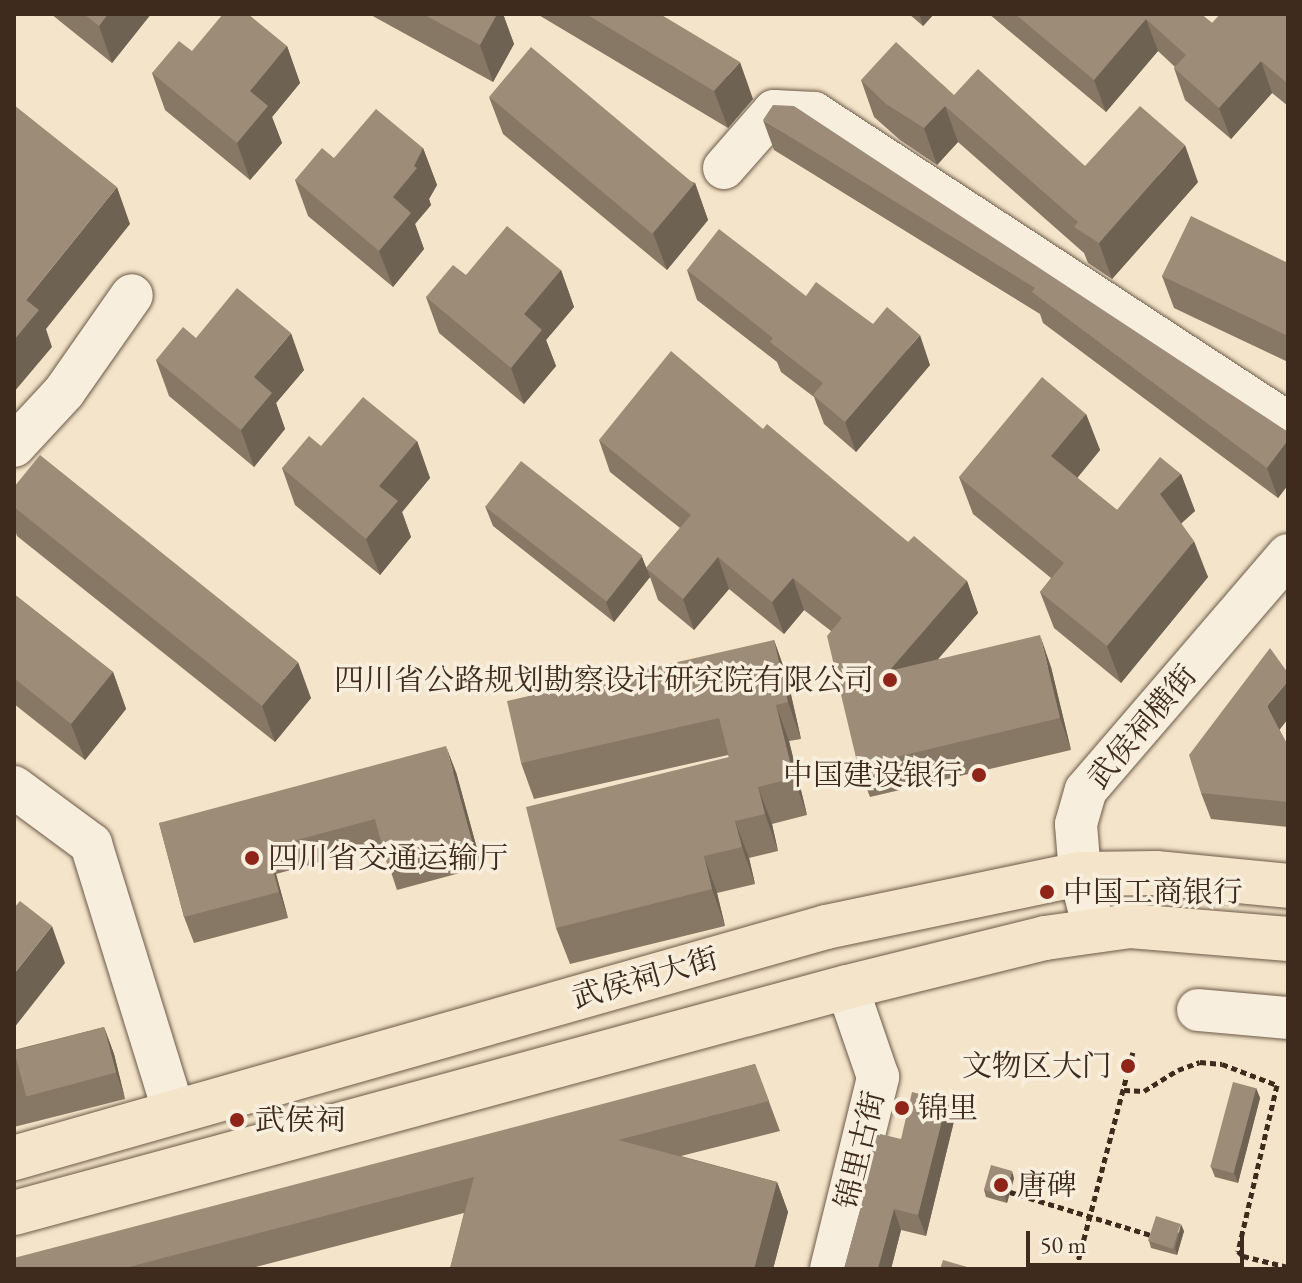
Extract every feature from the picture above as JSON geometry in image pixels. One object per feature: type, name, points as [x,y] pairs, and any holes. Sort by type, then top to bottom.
[{"type":"main road","name":"武侯祠大街","points":[[14,1158],[826,927],[1080,874],[1156,873],[1288,886]]},
{"type":"main road","name":"武侯祠大街","points":[[14,1213],[847,987],[1094,929],[1165,927],[1288,939]]},
{"type":"street","points":[[724,168],[774,111],[814,113],[1288,423]]},
{"type":"street","points":[[14,446],[64,392],[132,295]]},
{"type":"street","name":"武侯祠横街","points":[[1094,929],[1080,874],[1076,824],[1086,790],[1288,555]]},
{"type":"street","points":[[14,787],[91,844],[174,1112]]},
{"type":"street","name":"锦里古街","points":[[831,1269],[878,1077],[847,987]]},
{"type":"street","points":[[1198,1010],[1288,1018]]},
{"type":"path","points":[[1076,1269],[1133,1052]]},
{"type":"path","points":[[1124,1090],[1144,1091],[1178,1070],[1200,1062],[1222,1064],[1277,1085],[1238,1251],[1243,1256],[1288,1267]]},
{"type":"path","points":[[1010,1192],[1155,1236]]},
{"type":"building","points":[[84,14],[108,14],[99,26]]},
{"type":"building","points":[[223,14],[248,14],[287,46],[250,91],[268,106],[237,143],[152,73],[179,41],[192,51]]},
{"type":"building","points":[[423,14],[497,14],[480,45]]},
{"type":"building","points":[[586,14],[660,14],[740,62],[714,91]]},
{"type":"building","points":[[1015,14],[1201,14],[1212,23],[1220,14],[1288,14],[1288,84],[1261,61],[1219,108],[1174,68],[1186,55],[1146,19],[1094,80]]},
{"type":"building","points":[[896,42],[954,95],[978,69],[1085,166],[1140,106],[1185,145],[1099,243],[1074,227],[1078,222],[945,106],[924,128],[886,104],[861,80]]},
{"type":"building","points":[[531,47],[694,184],[652,234],[489,97]]},
{"type":"building","points":[[14,105],[117,187],[26,300],[39,310],[14,340]]},
{"type":"building","points":[[773,105],[794,106],[1288,432],[1288,440],[1267,468],[1032,292],[1035,288],[763,120]]},
{"type":"building","points":[[376,109],[423,148],[414,166],[417,168],[393,197],[411,213],[379,251],[295,180],[322,148],[334,158]]},
{"type":"building","points":[[1191,216],[1288,263],[1288,336],[1162,276]]},
{"type":"building","points":[[507,226],[561,270],[524,314],[542,330],[511,368],[426,297],[453,265],[466,275]]},
{"type":"building","points":[[719,229],[806,296],[816,282],[873,324],[887,307],[920,335],[845,422],[813,395],[823,383],[770,342],[773,338],[687,270]]},
{"type":"building","points":[[237,288],[291,333],[254,377],[272,393],[241,430],[156,360],[183,327],[196,338]]},
{"type":"building","points":[[671,351],[763,429],[767,424],[908,542],[914,536],[967,581],[889,671],[1040,635],[1060,718],[858,766],[827,636],[842,618],[793,578],[772,602],[718,557],[683,599],[646,568],[691,515],[599,440]]},
{"type":"building","points":[[1042,377],[1086,414],[1051,456],[1117,510],[1160,457],[1181,474],[1160,494],[1194,541],[1107,646],[1040,592],[1064,563],[959,477]]},
{"type":"building","points":[[363,397],[417,441],[379,486],[398,501],[366,539],[282,468],[309,436],[321,446]]},
{"type":"building","points":[[40,455],[298,662],[262,706],[14,507],[14,487]]},
{"type":"building","points":[[521,461],[642,556],[607,602],[485,507]]},
{"type":"building","points":[[14,594],[113,672],[71,724],[14,678]]},
{"type":"building","points":[[774,640],[788,702],[776,705],[794,778],[758,787],[765,814],[735,821],[742,847],[704,856],[712,889],[556,928],[526,807],[729,757],[719,718],[521,763],[507,701]]},
{"type":"building","points":[[1270,648],[1288,673],[1288,681],[1267,706],[1288,746],[1288,802],[1201,793],[1189,755]]},
{"type":"building","name":"四川省交通运输厅","points":[[446,746],[472,841],[387,864],[375,819],[267,848],[279,892],[184,917],[159,823]]},
{"type":"building","points":[[20,901],[52,926],[14,974],[14,908]]},
{"type":"building","points":[[104,1027],[116,1072],[26,1096],[14,1051]]},
{"type":"building","points":[[755,1064],[769,1101],[618,1140],[777,1182],[754,1269],[450,1268],[474,1177],[121,1269],[14,1269],[14,1258]]},
{"type":"building","points":[[1233,1082],[1256,1088],[1233,1173],[1210,1167]]},
{"type":"building","points":[[912,1092],[947,1101],[918,1215],[894,1209],[880,1269],[844,1269],[865,1192],[862,1191],[876,1133],[901,1139]]},
{"type":"building","name":"唐碑","points":[[991,1165],[1012,1171],[1005,1196],[984,1190]]},
{"type":"building","points":[[1156,1216],[1181,1224],[1173,1249],[1148,1241]]},
{"type":"building","points":[[943,1260],[974,1269],[940,1269]]},
{"type":"place","name":"四川省公路规划勘察设计研究院有限公司","points":[[890,680]]},
{"type":"place","name":"中国建设银行","points":[[979,775]]},
{"type":"place","name":"四川省交通运输厅","points":[[252,858]]},
{"type":"place","name":"中国工商银行","points":[[1047,892]]},
{"type":"place","name":"文物区大门","points":[[1128,1066]]},
{"type":"place","name":"锦里","points":[[902,1108]]},
{"type":"place","name":"武侯祠","points":[[237,1120]]},
{"type":"place","name":"唐碑","points":[[1001,1185]]}]
